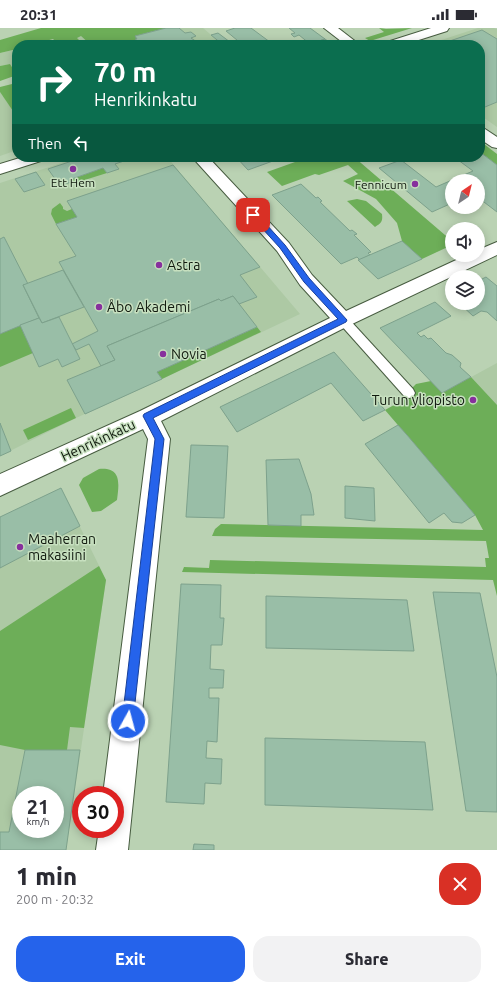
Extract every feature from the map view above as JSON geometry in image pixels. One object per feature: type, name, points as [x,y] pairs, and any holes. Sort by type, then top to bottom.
[{"type":"street","points":[[330,28],[347,40]]},
{"type":"street","points":[[406,40],[443,28]]},
{"type":"street","points":[[485,136],[497,144]]},
{"type":"street","points":[[0,169],[23,162]]},
{"type":"street","points":[[205,162],[282,247],[306,280],[343,320]]},
{"type":"street","name":"Henrikinkatu","points":[[0,485],[148,416],[343,320],[495,251]]},
{"type":"street","points":[[120,786],[159,439],[148,416]]},
{"type":"street","points":[[112,850],[114,838]]},
{"type":"lane","points":[[343,320],[409,393]]},
{"type":"shaded area","points":[[102,28],[203,28],[217,40],[52,40]]},
{"type":"shaded area","points":[[478,28],[497,29],[497,127],[485,119],[485,40],[441,40]]},
{"type":"shaded area","points":[[12,50],[12,67],[10,64],[0,66],[0,53]]},
{"type":"shaded area","points":[[0,92],[12,110],[12,152],[0,156]]},
{"type":"shaded area","name":"Åbo Akademi","points":[[65,162],[171,162],[300,314],[76,418],[0,456],[0,183]]},
{"type":"shaded area","name":"Turun yliopisto","points":[[497,363],[497,450],[442,393]]},
{"type":"shaded area","points":[[61,488],[106,580],[75,786],[72,786],[72,810],[66,850],[0,850],[0,518]]},
{"type":"green space","points":[[41,28],[166,28],[135,36],[137,39],[135,39],[136,40],[85,40],[81,36],[77,38],[79,40],[12,40],[12,50],[0,53],[0,40]]},
{"type":"green space","points":[[379,28],[412,28],[373,40],[365,38],[384,32]]},
{"type":"green space","points":[[10,64],[12,67],[12,77],[0,81],[0,66]]},
{"type":"green space","points":[[12,84],[12,110],[0,92],[0,87]]},
{"type":"green space","points":[[485,145],[497,154],[497,165],[485,156]]},
{"type":"green space","points":[[295,162],[360,162],[445,235],[445,248],[422,259],[402,241],[397,223],[376,199],[343,181],[358,174],[348,165],[319,175],[315,174],[282,186],[267,172]]},
{"type":"green space","points":[[103,168],[107,173],[75,183],[72,179]]},
{"type":"green space","points":[[357,199],[366,201],[382,214],[382,221],[375,227],[347,201]]},
{"type":"green space","points":[[60,203],[63,209],[67,211],[72,209],[77,217],[56,224],[51,214],[52,209]]},
{"type":"green space","points":[[20,325],[33,353],[0,367],[0,334]]},
{"type":"green space","points":[[257,327],[261,332],[162,379],[157,372]]},
{"type":"green space","points":[[471,377],[497,405],[497,596],[493,580],[182,572],[184,567],[209,568],[210,560],[486,567],[485,558],[489,558],[486,541],[212,536],[215,529],[221,524],[483,530],[475,515],[385,410],[412,395],[411,389],[416,384],[431,381],[442,393]]},
{"type":"green space","points":[[71,408],[76,418],[28,440],[23,430]]},
{"type":"green space","points":[[99,469],[106,469],[115,474],[118,483],[117,500],[101,511],[92,512],[79,485],[83,478]]},
{"type":"green space","points":[[99,566],[106,580],[84,728],[70,727],[67,750],[25,750],[0,745],[0,631]]},
{"type":"building","points":[[166,28],[179,28],[185,33],[191,32],[196,36],[191,38],[194,40],[136,40],[135,39],[137,39],[135,36]]},
{"type":"building","points":[[235,28],[251,28],[267,40],[237,40],[226,31]]},
{"type":"building","points":[[289,28],[310,28],[325,39],[305,40],[299,35],[294,37],[291,34],[295,33]]},
{"type":"building","points":[[482,30],[497,39],[497,102],[485,107],[485,40],[453,40]]},
{"type":"building","points":[[218,33],[227,40],[217,40],[211,35]]},
{"type":"building","name":"Fennicum","points":[[485,156],[497,165],[497,212],[485,203],[485,174],[466,174],[473,171],[461,162],[485,162]]},
{"type":"building","points":[[69,162],[121,162],[115,164],[119,169],[107,173],[103,168],[69,180],[71,182],[60,186],[48,169]]},
{"type":"building","points":[[241,162],[270,162],[248,170]]},
{"type":"building","name":"Fennicum","points":[[396,162],[404,162],[436,187],[445,183],[445,206],[432,212],[379,168]]},
{"type":"building","name":"Astra","points":[[173,165],[260,267],[240,275],[257,297],[239,304],[233,296],[221,301],[219,299],[107,346],[115,360],[101,366],[89,344],[76,350],[72,344],[98,331],[59,262],[76,256],[56,224],[77,217],[67,201]]},
{"type":"building","points":[[36,172],[45,185],[24,192],[15,179]]},
{"type":"building","points":[[301,184],[316,198],[318,197],[322,201],[320,202],[350,231],[352,230],[357,234],[354,235],[371,252],[368,253],[370,255],[360,260],[357,257],[341,264],[272,195]]},
{"type":"building","points":[[4,237],[28,284],[23,285],[39,318],[0,334],[0,239]]},
{"type":"building","points":[[402,241],[422,259],[378,279],[358,260]]},
{"type":"building","points":[[63,270],[84,307],[42,323],[23,285]]},
{"type":"building","points":[[485,278],[497,286],[497,321],[487,312],[481,311],[473,316],[467,310],[485,310]]},
{"type":"building","name":"Novia","points":[[233,296],[257,327],[157,372],[162,379],[85,414],[67,380],[115,360],[107,346],[219,299],[221,301]]},
{"type":"building","points":[[435,302],[451,316],[417,333],[421,337],[424,335],[428,339],[431,338],[446,353],[452,355],[461,363],[460,367],[471,377],[442,393],[380,328]]},
{"type":"building","points":[[59,317],[80,359],[62,367],[58,359],[39,367],[20,325],[39,318],[42,323]]},
{"type":"building","points":[[334,352],[385,410],[363,421],[331,383],[237,432],[220,407]]},
{"type":"building","points":[[0,423],[11,451],[0,456]]},
{"type":"building","points":[[398,425],[475,515],[462,523],[452,522],[444,513],[429,523],[365,444]]},
{"type":"building","points":[[191,445],[228,446],[224,518],[186,517]]},
{"type":"building","points":[[299,459],[311,494],[314,515],[301,515],[301,526],[268,525],[266,460]]},
{"type":"building","points":[[345,486],[374,488],[375,521],[345,518]]},
{"type":"building","name":"Maaherran makasiini","points":[[61,488],[80,526],[0,568],[0,517]]},
{"type":"building","points":[[181,584],[221,585],[220,618],[224,618],[222,645],[211,645],[210,669],[224,670],[223,688],[209,688],[209,698],[219,698],[217,742],[207,741],[206,758],[222,759],[221,784],[205,783],[204,804],[166,802]]},
{"type":"building","points":[[433,592],[480,593],[497,677],[497,812],[466,811]]},
{"type":"building","points":[[266,596],[407,600],[414,651],[266,648]]},
{"type":"building","points":[[265,738],[425,742],[433,810],[265,805]]},
{"type":"building","points":[[25,750],[80,750],[75,786],[72,786],[72,807],[66,850],[0,850],[0,832],[9,832],[12,817],[12,838],[64,838],[64,786],[18,786]]},
{"type":"building","points":[[194,844],[214,845],[214,850],[193,850]]},
{"type":"place","name":"Ett Hem","points":[[73,169]]},
{"type":"place","name":"Fennicum","points":[[415,184]]},
{"type":"place","name":"Astra","points":[[159,265]]},
{"type":"place","name":"Åbo Akademi","points":[[99,307]]},
{"type":"place","name":"Novia","points":[[163,354]]},
{"type":"place","name":"Turun yliopisto","points":[[473,400]]},
{"type":"place","name":"Maaherran makasiini","points":[[20,547]]},
{"type":"route","points":[[128,721],[159,439],[148,416],[343,320],[306,280],[282,247],[253,215]]}]
